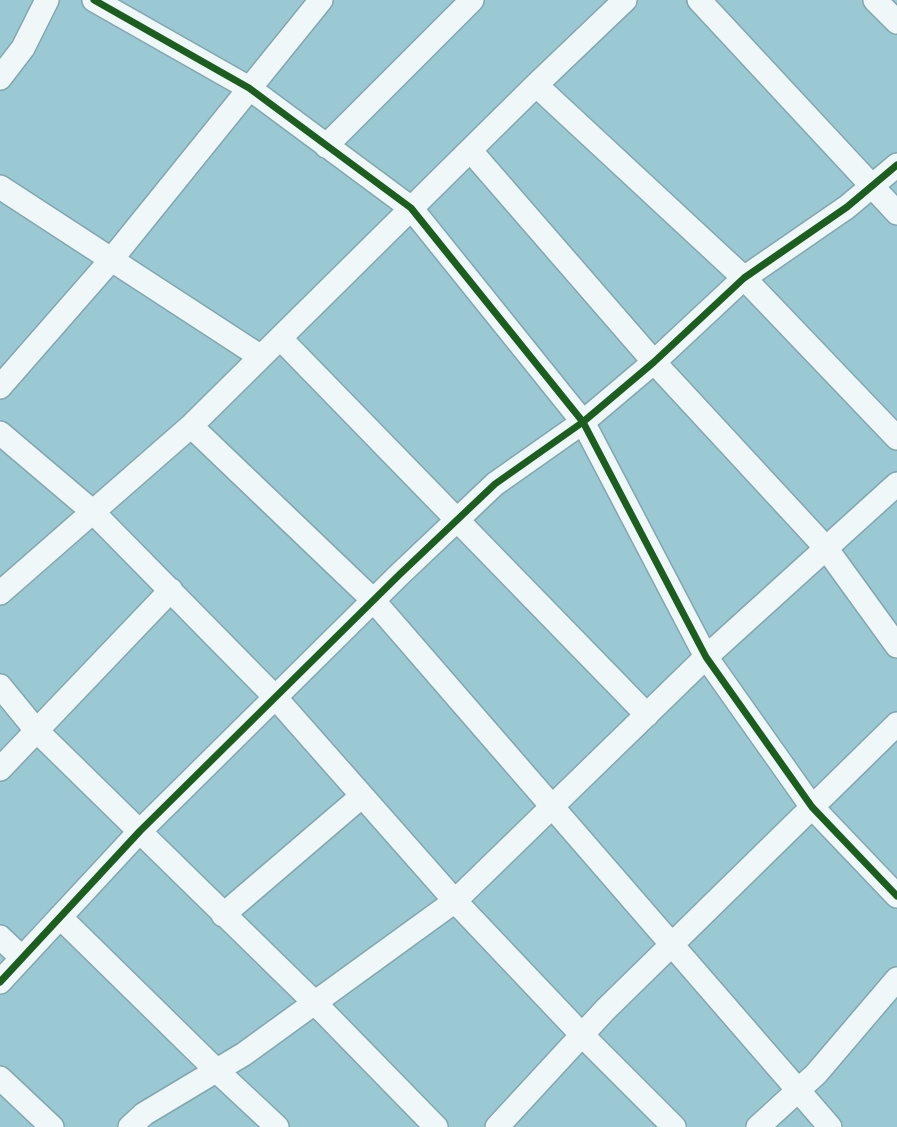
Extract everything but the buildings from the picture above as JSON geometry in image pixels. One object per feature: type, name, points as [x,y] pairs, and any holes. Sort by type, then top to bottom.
[{"type":"street","points":[[0,78],[23,48],[47,0]]},
{"type":"street","points":[[94,0],[249,88],[411,208],[583,422],[706,657],[812,807],[897,896]]},
{"type":"street","points":[[0,387],[111,260],[321,0]]},
{"type":"street","points":[[326,146],[472,0]]},
{"type":"street","points":[[0,593],[191,426],[625,0]]},
{"type":"street","points":[[699,0],[897,213]]},
{"type":"street","points":[[875,0],[897,22]]},
{"type":"street","points":[[536,85],[744,278],[897,438]]},
{"type":"street","points":[[470,150],[654,362],[826,548],[897,646]]},
{"type":"street","points":[[0,982],[140,831],[373,600],[495,485],[583,422],[654,362],[744,278],[826,222],[897,165]]},
{"type":"street","points":[[0,187],[261,357]]},
{"type":"street","points":[[280,338],[647,715]]},
{"type":"street","points":[[191,426],[373,600],[831,1127]]},
{"type":"street","points":[[0,433],[92,511],[275,697],[455,901],[674,1127]]},
{"type":"street","points":[[130,1127],[144,1114],[244,1054],[455,901],[706,657],[897,484]]},
{"type":"street","points":[[0,769],[171,590]]},
{"type":"street","points":[[0,686],[36,730],[315,1003],[436,1127]]},
{"type":"street","points":[[498,1127],[604,1010],[897,724]]},
{"type":"street","points":[[223,915],[362,796]]},
{"type":"street","points":[[60,917],[278,1127]]},
{"type":"street","points":[[0,937],[22,958]]},
{"type":"street","points":[[758,1127],[816,1074],[897,979]]},
{"type":"street","points":[[0,1078],[52,1127]]},
{"type":"cycle path","points":[[94,0],[249,88],[411,208],[583,422],[706,657],[812,807],[897,896]]},
{"type":"cycle path","points":[[0,982],[140,831],[495,484],[583,422],[654,362],[744,278],[847,207],[897,165]]}]
